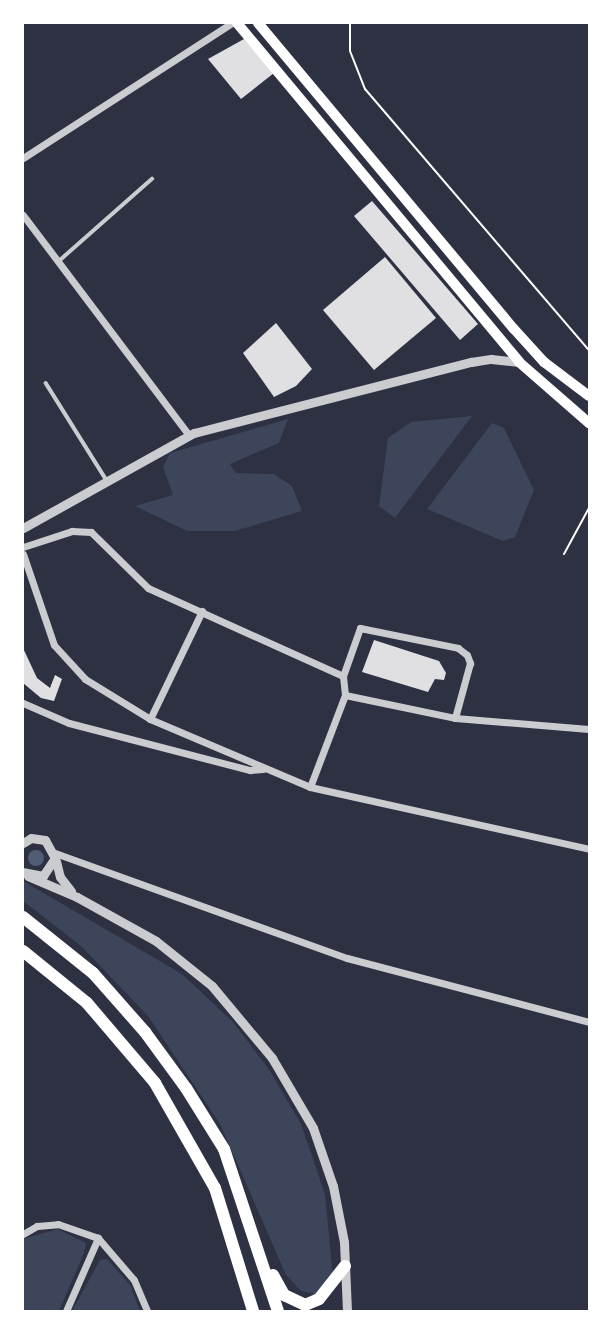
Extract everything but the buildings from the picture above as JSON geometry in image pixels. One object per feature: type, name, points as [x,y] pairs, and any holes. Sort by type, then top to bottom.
[{"type":"highway","points":[[23,917],[93,973],[145,1032],[224,1149],[278,1311]]},
{"type":"highway","points":[[23,951],[87,1003],[155,1083],[215,1188],[253,1311]]},
{"type":"highway","points":[[242,1201],[265,1246],[276,1284],[291,1301],[312,1304],[345,1266]]},
{"type":"main road","points":[[235,23],[519,362],[589,423]]},
{"type":"main road","points":[[258,23],[538,356],[589,396]]},
{"type":"main road","points":[[429,253],[442,240]]},
{"type":"street","points":[[23,158],[235,23]]},
{"type":"street","points":[[23,215],[189,435]]},
{"type":"street","points":[[23,528],[106,479],[189,435],[471,362],[491,359],[519,362]]},
{"type":"street","points":[[23,547],[72,531],[91,533],[148,589],[343,676]]},
{"type":"street","points":[[23,554],[54,645],[85,680],[150,719],[310,787],[589,849]]},
{"type":"street","points":[[150,719],[202,611]]},
{"type":"street","points":[[310,787],[345,695],[343,676],[360,628],[458,648],[470,663],[455,718]]},
{"type":"street","points":[[345,695],[455,718],[589,729]]},
{"type":"street","points":[[23,703],[69,723],[250,770],[264,769]]},
{"type":"street","points":[[23,835],[38,838],[55,855],[347,958],[589,1022]]},
{"type":"street","points":[[23,843],[38,838]]},
{"type":"street","points":[[25,874],[50,872],[55,855]]},
{"type":"street","points":[[55,855],[62,881],[77,897]]},
{"type":"street","points":[[25,874],[77,897],[156,941],[212,986],[272,1058],[292,1089],[324,1159],[341,1216],[347,1311]]},
{"type":"street","points":[[23,1234],[37,1226],[58,1224],[98,1238],[134,1280],[147,1311]]},
{"type":"street","points":[[66,1311],[98,1238]]},
{"type":"lane","points":[[57,262],[152,179]]},
{"type":"lane","points":[[46,383],[106,479]]},
{"type":"path","points":[[350,23],[350,51],[365,89],[589,350]]},
{"type":"path","points":[[564,554],[589,508]]},
{"type":"shaded area","points":[[472,416],[395,518],[379,506],[388,438],[411,422]]},
{"type":"shaded area","points":[[288,419],[279,443],[230,464],[236,473],[274,474],[292,486],[302,511],[235,531],[187,531],[135,506],[173,495],[163,467],[170,453]]},
{"type":"shaded area","points":[[492,423],[504,428],[534,490],[515,537],[503,541],[427,509]]},
{"type":"shaded area","points":[[36,850],[42,852],[42,864],[36,866],[30,864],[28,858],[30,852]]},
{"type":"shaded area","points":[[23,881],[182,974],[233,1022],[270,1071],[301,1124],[325,1194],[333,1276],[322,1289],[315,1294],[301,1291],[286,1275],[220,1124],[148,1016],[81,946],[23,901]]},
{"type":"shaded area","points":[[58,1229],[86,1243],[84,1253],[59,1311],[23,1311],[23,1239]]},
{"type":"shaded area","points":[[107,1259],[130,1285],[140,1311],[72,1311],[100,1260]]}]
